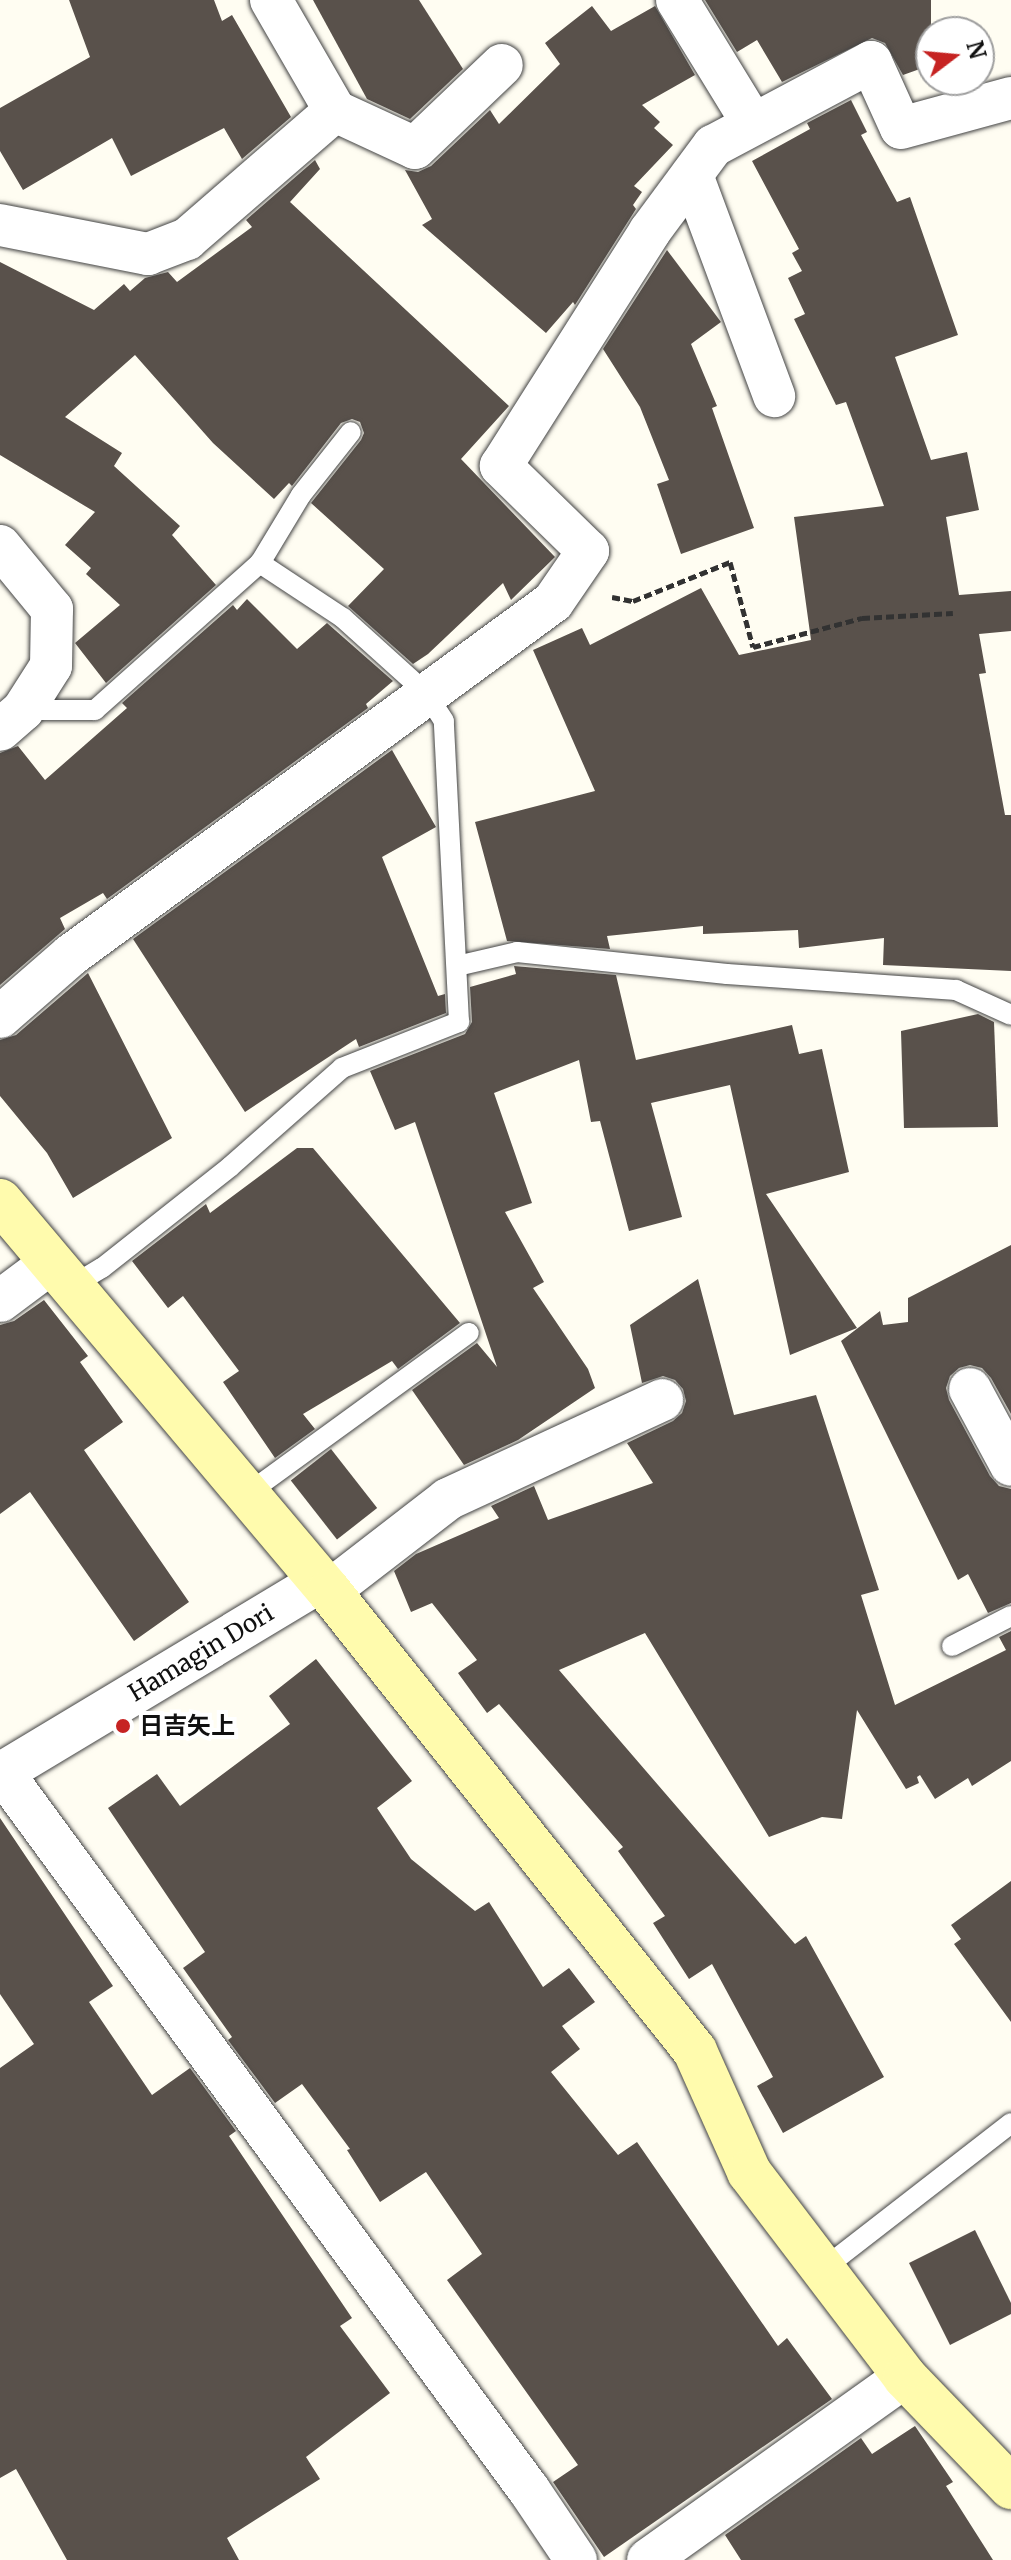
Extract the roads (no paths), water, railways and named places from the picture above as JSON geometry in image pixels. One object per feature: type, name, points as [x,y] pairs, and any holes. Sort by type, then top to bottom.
[{"type":"street","points":[[271,0],[335,111],[415,148],[502,65]]},
{"type":"street","points":[[677,0],[753,124]]},
{"type":"street","points":[[0,1017],[71,955],[553,602],[588,551],[501,466],[650,231],[713,146],[871,62],[901,128],[1011,98]]},
{"type":"street","points":[[0,225],[148,254],[187,239],[335,111]]},
{"type":"street","points":[[692,175],[774,396]]},
{"type":"street","points":[[0,546],[52,609],[51,666],[12,720]]},
{"type":"street","points":[[0,1201],[325,1586],[695,2051],[749,2172],[905,2377],[1011,2487]]},
{"type":"street","points":[[0,1301],[60,1275]]},
{"type":"street","points":[[970,1389],[1011,1465]]},
{"type":"street","name":"Hamagin Dori","points":[[2,1774],[325,1586],[448,1499],[662,1400]]},
{"type":"street","points":[[2,1774],[576,2560]]},
{"type":"street","points":[[648,2560],[905,2377]]},
{"type":"lane","points":[[12,720],[95,710],[260,563],[301,495],[351,432]]},
{"type":"lane","points":[[60,1275],[102,1268],[207,1184],[342,1068],[459,1022],[444,721],[426,693],[343,618],[260,563]]},
{"type":"lane","points":[[457,966],[517,952],[727,974],[956,990],[1011,1015]]},
{"type":"lane","points":[[247,1494],[469,1333]]},
{"type":"lane","points":[[952,1646],[1011,1616]]},
{"type":"lane","points":[[823,2269],[1011,2123]]},
{"type":"place","name":"日吉矢上","points":[[123,1726]]}]
